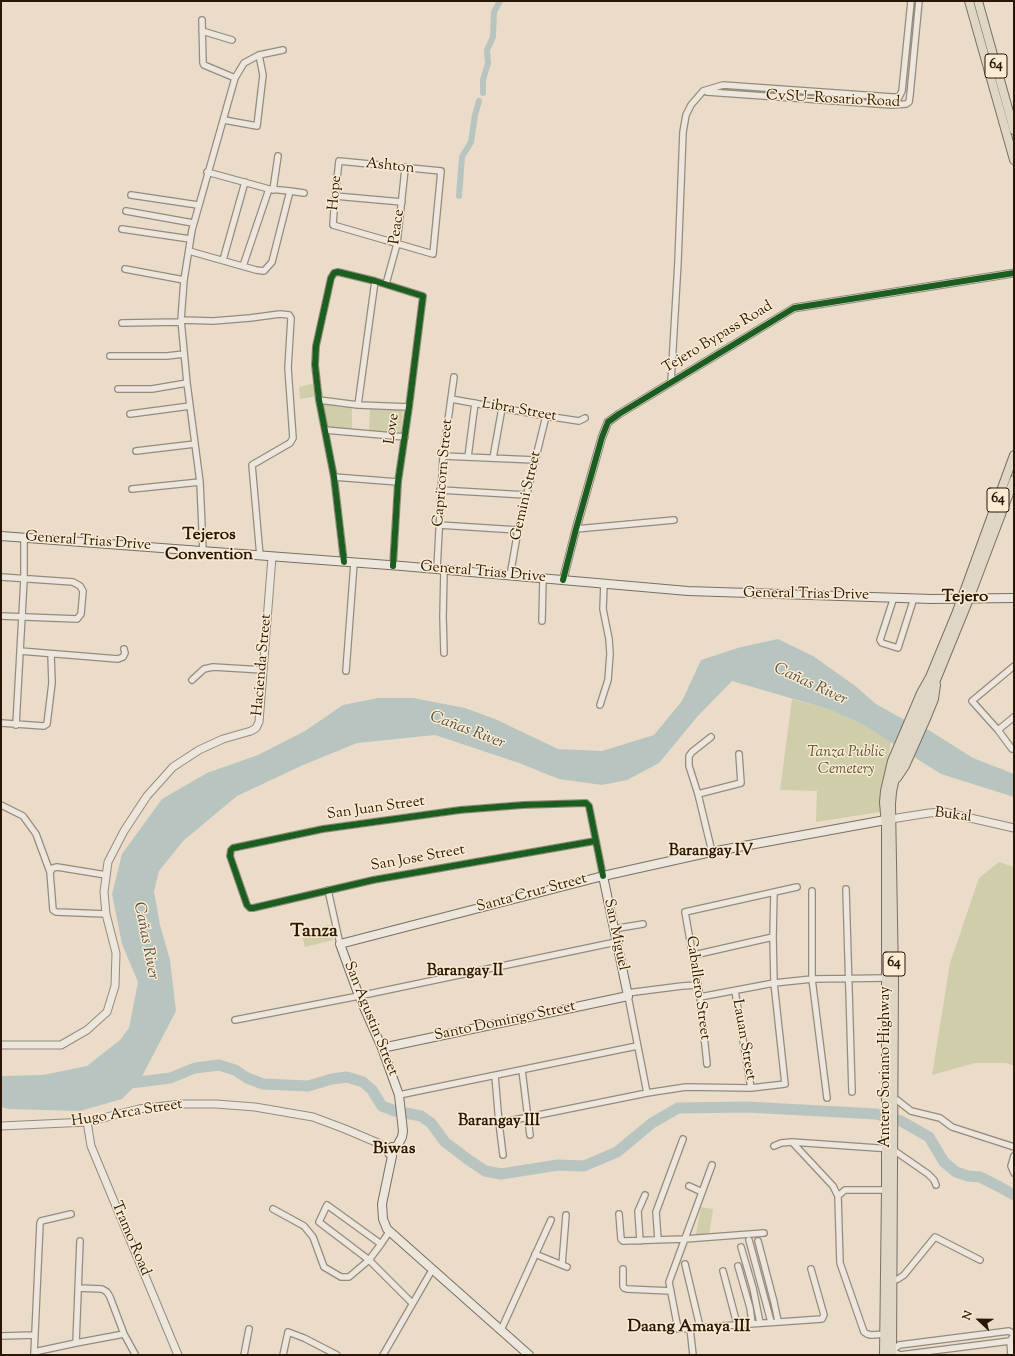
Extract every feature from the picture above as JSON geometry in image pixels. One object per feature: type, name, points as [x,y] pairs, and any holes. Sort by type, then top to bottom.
[{"type":"main road","name":"64","points":[[969,1],[1014,160]]},
{"type":"main road","name":"64","points":[[978,1],[1014,130]]},
{"type":"main road","name":"Antero Soriano Highway","points":[[966,599],[1014,454]]},
{"type":"main road","name":"Antero Soriano Highway","points":[[888,1353],[890,978],[888,820],[884,802],[925,695],[1014,480]]},
{"type":"main road","name":"General Trias Drive","points":[[1,536],[344,562],[688,592],[966,599],[1014,598]]},
{"type":"main road","name":"Antero Soriano Highway","points":[[899,764],[925,721],[934,699],[933,678]]},
{"type":"main road","name":"Santa Cruz Street","points":[[340,944],[602,876],[712,852],[888,820]]},
{"type":"main road","name":"San Miguel","points":[[602,876],[627,994]]},
{"type":"main road","name":"San Agustin Street","points":[[340,944],[359,996],[382,1048],[401,1104],[403,1124],[402,1137],[393,1151],[384,1193],[382,1209],[384,1223],[389,1232],[529,1355]]},
{"type":"main road","name":"Santo Domingo Street","points":[[382,1048],[627,994]]},
{"type":"street","name":"CvSU–Rosario Road","points":[[703,91],[723,85],[899,97],[902,91],[911,1]]},
{"type":"street","name":"CvSU–Rosario Road","points":[[703,91],[892,105],[906,104],[909,102],[910,96],[919,1]]},
{"type":"street","points":[[202,20],[204,65],[235,78]]},
{"type":"street","points":[[202,31],[232,40]]},
{"type":"street","points":[[204,551],[200,482],[187,383],[181,321],[184,280],[190,239],[207,172],[224,120],[235,78],[244,63],[259,55],[283,50]]},
{"type":"street","points":[[224,120],[257,126],[263,75],[259,55]]},
{"type":"street","points":[[671,382],[678,262],[683,127],[688,110],[703,91]]},
{"type":"street","points":[[242,266],[270,189],[278,156]]},
{"type":"street","name":"Ashton","points":[[339,161],[441,171],[433,254],[397,244]]},
{"type":"street","name":"Hope","points":[[339,161],[335,196],[334,225],[397,244]]},
{"type":"street","name":"Peace","points":[[386,284],[397,244],[405,168]]},
{"type":"street","points":[[207,172],[270,189],[304,193]]},
{"type":"street","points":[[223,260],[245,182]]},
{"type":"street","points":[[189,251],[264,271],[272,262],[290,191]]},
{"type":"street","points":[[131,195],[198,205]]},
{"type":"street","points":[[335,196],[402,202]]},
{"type":"street","points":[[126,211],[193,223]]},
{"type":"street","points":[[122,228],[190,239]]},
{"type":"street","points":[[125,269],[184,280]]},
{"type":"street","points":[[344,562],[334,477],[319,400],[315,365],[316,346],[331,278],[334,273],[338,272],[386,284]]},
{"type":"street","name":"Tejero Bypass Road","points":[[562,580],[602,437],[608,422],[619,414],[794,308],[1014,274]]},
{"type":"street","points":[[358,405],[375,281]]},
{"type":"street","name":"Love","points":[[386,284],[423,296],[398,482],[393,566]]},
{"type":"street","points":[[122,323],[250,318],[280,314],[289,315],[291,318],[288,368],[293,438],[290,442],[252,465],[260,556]]},
{"type":"street","points":[[110,356],[167,356],[184,354]]},
{"type":"street","name":"Capricorn Street","points":[[444,653],[440,570],[440,490],[443,456],[454,377]]},
{"type":"street","points":[[118,389],[152,389],[187,383]]},
{"type":"street","name":"Libra Street","points":[[452,399],[546,416],[579,420],[585,418]]},
{"type":"street","points":[[319,400],[358,405],[409,408]]},
{"type":"street","points":[[468,457],[475,403]]},
{"type":"street","points":[[130,414],[190,406]]},
{"type":"street","points":[[493,458],[502,408]]},
{"type":"street","name":"Gemini Street","points":[[510,576],[518,530],[546,416]]},
{"type":"street","points":[[325,430],[405,437]]},
{"type":"street","points":[[136,451],[195,444]]},
{"type":"street","points":[[443,456],[535,460]]},
{"type":"street","points":[[334,477],[398,482]]},
{"type":"street","points":[[132,489],[200,482]]},
{"type":"street","points":[[440,490],[526,495]]},
{"type":"street","points":[[576,529],[674,520]]},
{"type":"street","points":[[439,524],[518,530]]},
{"type":"street","points":[[16,725],[24,579],[24,538]]},
{"type":"street","name":"Hacienda Street","points":[[1,1045],[61,1045],[87,1030],[107,1012],[115,986],[116,953],[106,914],[104,892],[108,862],[124,831],[147,796],[173,767],[199,750],[256,728],[259,722],[272,557]]},
{"type":"street","points":[[346,671],[354,563]]},
{"type":"street","points":[[1,577],[73,582],[80,586],[83,591],[81,614],[77,620],[1,616]]},
{"type":"street","points":[[542,621],[543,579]]},
{"type":"street","points":[[600,705],[608,680],[610,654],[609,639],[603,609],[604,584]]},
{"type":"street","points":[[894,597],[880,640],[882,643],[898,648],[914,598]]},
{"type":"street","points":[[20,651],[118,659],[123,657],[125,653],[124,649]]},
{"type":"street","points":[[1,723],[44,726],[47,724],[52,683],[51,654]]},
{"type":"street","points":[[1014,666],[972,701],[998,730],[1012,749],[1014,749]]},
{"type":"street","points":[[192,680],[204,669],[213,667],[263,670]]},
{"type":"street","points":[[998,730],[1014,717]]},
{"type":"street","points":[[711,737],[688,756],[688,762],[698,794],[712,852]]},
{"type":"street","points":[[698,794],[741,783],[739,754]]},
{"type":"street","name":"San Miguel","points":[[588,803],[602,876]]},
{"type":"street","name":"San Juan Street","points":[[248,907],[230,856],[233,848],[323,829],[460,810],[523,805],[588,803]]},
{"type":"street","points":[[1,805],[23,816],[36,834],[50,872],[53,910],[56,912],[106,914]]},
{"type":"street","name":"Bukal","points":[[888,820],[944,812],[1014,828]]},
{"type":"street","name":"San Jose Street","points":[[248,907],[255,908],[374,880],[595,841]]},
{"type":"street","points":[[50,872],[53,868],[57,867],[106,875]]},
{"type":"street","points":[[499,1123],[647,1093],[686,1087],[751,1088],[785,1084],[774,983],[774,892],[797,887]]},
{"type":"street","points":[[846,889],[852,1092]]},
{"type":"street","name":"San Agustin Street","points":[[328,890],[340,944]]},
{"type":"street","points":[[812,891],[812,979],[827,1098]]},
{"type":"street","name":"Caballero Street","points":[[707,1064],[694,955],[685,912],[774,892]]},
{"type":"street","points":[[613,929],[643,924]]},
{"type":"street","points":[[694,955],[773,937]]},
{"type":"street","points":[[235,1020],[359,996],[616,942]]},
{"type":"street","points":[[700,997],[774,983],[812,979],[890,978]]},
{"type":"street","points":[[647,1093],[627,994],[698,985]]},
{"type":"street","name":"Lauan Street","points":[[735,991],[751,1088]]},
{"type":"street","points":[[399,1095],[637,1046]]},
{"type":"street","points":[[522,1070],[530,1135]]},
{"type":"street","points":[[495,1076],[503,1155]]},
{"type":"street","points":[[889,1099],[898,1100],[911,1110],[940,1118],[952,1127],[1014,1147]]},
{"type":"street","name":"Hugo Arca Street","points":[[1,1126],[87,1122],[139,1109],[181,1104],[216,1104],[255,1107],[320,1119],[372,1140],[393,1151]]},
{"type":"street","name":"Tramo Road","points":[[87,1122],[91,1146],[178,1355]]},
{"type":"street","points":[[658,1240],[656,1212],[683,1139]]},
{"type":"street","points":[[792,1142],[833,1186],[838,1196],[840,1263],[864,1332],[872,1336],[888,1334]]},
{"type":"street","points":[[774,1146],[792,1142],[889,1148],[928,1174],[934,1180],[936,1185]]},
{"type":"street","points":[[1014,1156],[1011,1166],[1014,1173]]},
{"type":"street","points":[[712,1165],[670,1282],[678,1330],[736,1324],[822,1319],[811,1269]]},
{"type":"street","points":[[689,1186],[702,1192]]},
{"type":"street","points":[[838,1196],[845,1190],[889,1190]]},
{"type":"street","points":[[640,1241],[638,1211],[644,1195]]},
{"type":"street","points":[[381,1244],[327,1205],[319,1222],[369,1260],[412,1303]]},
{"type":"street","points":[[273,1209],[304,1226],[313,1237],[324,1267],[342,1277],[349,1277],[369,1260],[389,1232]]},
{"type":"street","points":[[71,1214],[42,1221],[40,1223],[34,1354],[76,1343],[124,1334]]},
{"type":"street","points":[[535,1254],[564,1266],[566,1214]]},
{"type":"street","points":[[619,1214],[621,1239],[623,1241],[685,1239],[764,1233]]},
{"type":"street","points":[[500,1330],[551,1220]]},
{"type":"street","points":[[889,1282],[904,1275],[935,1237],[980,1260]]},
{"type":"street","points":[[749,1240],[770,1322]]},
{"type":"street","points":[[76,1343],[80,1241]]},
{"type":"street","points":[[758,1242],[778,1321]]},
{"type":"street","points":[[741,1247],[753,1288],[760,1323]]},
{"type":"street","points":[[685,1264],[700,1327]]},
{"type":"street","points":[[738,1266],[750,1308],[752,1323]]},
{"type":"street","points":[[624,1269],[624,1288],[671,1291]]},
{"type":"street","points":[[383,1355],[432,1270]]},
{"type":"street","points":[[723,1271],[736,1324]]},
{"type":"street","points":[[78,1288],[102,1289],[107,1292],[124,1334],[135,1354]]},
{"type":"street","points":[[690,1328],[693,1355]]},
{"type":"street","points":[[244,1355],[249,1329]]},
{"type":"street","points":[[888,1353],[899,1345],[1009,1331],[1014,1334],[1010,1341],[1011,1355]]},
{"type":"street","points":[[283,1355],[288,1332],[311,1341],[337,1355]]},
{"type":"street","points":[[1,1336],[35,1335]]},
{"type":"street","points":[[888,1353],[900,1355],[1010,1341]]},
{"type":"green space","points":[[315,383],[317,396],[300,399],[299,387]]},
{"type":"green space","points":[[321,403],[352,408],[352,430],[326,427]]},
{"type":"green space","points":[[370,408],[403,410],[401,433],[369,431]]},
{"type":"green space","name":"Tanza Public Cemetery","points":[[792,699],[828,709],[862,724],[891,742],[880,812],[816,822],[817,791],[780,790]]},
{"type":"green space","points":[[999,862],[1014,867],[1014,1066],[1006,1063],[975,1063],[932,1075],[950,963],[979,878]]},
{"type":"green space","points":[[329,925],[333,940],[305,947],[301,932]]},
{"type":"green space","points":[[701,1207],[713,1209],[709,1236],[696,1234]]},
{"type":"water","name":"Cañas River","points":[[778,639],[813,656],[854,685],[876,704],[901,718],[927,729],[973,758],[1014,774],[1014,797],[941,774],[862,724],[828,709],[732,681],[697,717],[659,763],[627,780],[602,785],[559,779],[519,763],[435,735],[357,743],[303,765],[237,796],[183,841],[159,871],[154,891],[160,925],[170,960],[176,1011],[139,1082],[122,1099],[80,1111],[9,1109],[1,1107],[1,1076],[43,1075],[87,1066],[120,1040],[129,1028],[138,982],[122,944],[112,894],[122,854],[162,799],[207,773],[258,755],[305,731],[343,705],[378,698],[413,698],[465,708],[495,719],[558,749],[602,751],[654,735],[682,701],[701,660],[741,647]]},
{"type":"waterway","points":[[483,93],[483,80],[488,63],[487,50],[493,37],[494,12],[500,1]]},
{"type":"waterway","points":[[459,196],[462,157],[471,142],[475,115],[479,101]]},
{"type":"waterway","points":[[125,1083],[170,1078],[195,1068],[219,1065],[235,1070],[247,1078],[263,1084],[308,1086],[332,1079],[347,1077],[363,1082],[372,1090],[382,1106],[395,1111],[421,1116],[431,1123],[445,1142],[466,1158],[485,1171],[501,1174],[558,1165],[584,1166],[617,1152],[652,1123],[678,1108],[747,1107],[876,1114],[901,1121],[929,1137],[944,1162],[956,1172],[968,1176],[980,1177],[1014,1195]]},
{"type":"cycle path","points":[[344,562],[334,477],[319,400],[315,365],[316,346],[331,278],[334,273],[338,272],[375,281],[423,296],[398,482],[393,566]]},
{"type":"cycle path","points":[[563,580],[602,437],[608,422],[619,414],[794,308],[1014,273]]},
{"type":"cycle path","points":[[595,841],[373,880],[253,908],[250,908],[247,905],[230,856],[233,848],[323,829],[460,810],[523,805],[586,803],[589,806],[603,876]]},
{"type":"district","name":"Tejeros Convention","points":[[209,546]]},
{"type":"district","name":"Tejero","points":[[965,598]]},
{"type":"district","name":"Barangay IV","points":[[711,852]]},
{"type":"district","name":"Tanza","points":[[314,933]]},
{"type":"district","name":"Barangay II","points":[[465,972]]},
{"type":"district","name":"Barangay III","points":[[499,1122]]},
{"type":"district","name":"Biwas","points":[[394,1150]]},
{"type":"district","name":"Daang Amaya III","points":[[689,1328]]}]
